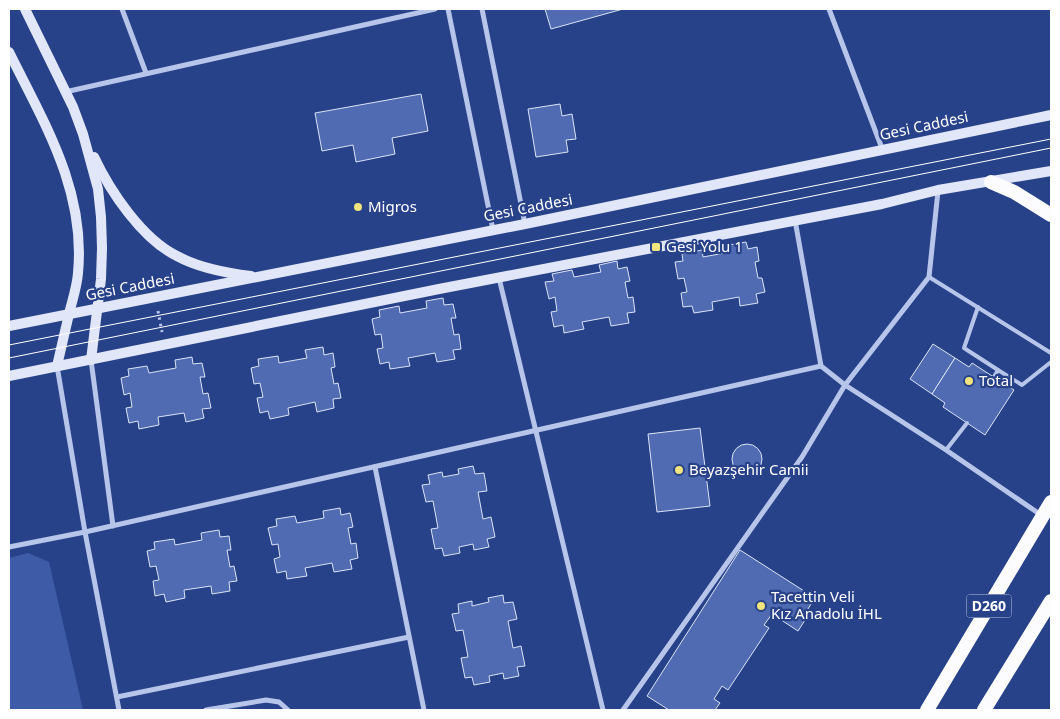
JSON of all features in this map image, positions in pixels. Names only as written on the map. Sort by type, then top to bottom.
[{"type":"highway","points":[[991,182],[1014,192],[1051,215]]},
{"type":"highway","name":"D260","points":[[927,710],[1051,502]]},
{"type":"highway","points":[[984,710],[1051,601]]},
{"type":"main road","points":[[25,9],[95,160],[126,209],[139,224],[164,248],[177,256],[205,267],[262,277]]},
{"type":"main road","points":[[9,52],[65,169],[72,195],[78,232],[77,282],[57,366]]},
{"type":"main road","name":"Gesi Caddesi","points":[[9,326],[525,224],[1051,115]]},
{"type":"main road","points":[[83,134],[96,179],[101,217],[101,279],[91,360]]},
{"type":"main road","points":[[9,376],[499,277],[882,204],[938,190],[1051,172]]},
{"type":"street","points":[[122,9],[146,73]]},
{"type":"street","points":[[65,92],[435,9]]},
{"type":"street","points":[[448,9],[493,230]]},
{"type":"street","points":[[482,9],[525,224]]},
{"type":"street","points":[[830,9],[882,151]]},
{"type":"street","points":[[623,710],[802,457],[845,385],[929,277],[938,190]]},
{"type":"street","points":[[795,220],[822,366],[845,385],[946,450],[1043,517]]},
{"type":"street","points":[[499,277],[603,710]]},
{"type":"street","points":[[91,360],[114,526]]},
{"type":"street","points":[[57,366],[85,532],[119,710]]},
{"type":"street","points":[[9,547],[114,526],[822,366]]},
{"type":"street","points":[[375,467],[424,710]]},
{"type":"street","points":[[117,697],[409,637]]},
{"type":"street","points":[[206,710],[266,700],[279,702],[288,710]]},
{"type":"lane","points":[[929,277],[1051,354]]},
{"type":"lane","points":[[978,307],[964,348],[1022,385],[1051,362]]},
{"type":"lane","points":[[994,377],[998,370]]},
{"type":"lane","points":[[946,450],[967,423]]},
{"type":"path","points":[[156,298],[164,345]]},
{"type":"shaded area","points":[[28,553],[49,562],[83,710],[9,710],[9,558]]},
{"type":"building","points":[[545,9],[623,9],[551,29]]},
{"type":"building","points":[[421,94],[428,131],[392,138],[395,154],[356,162],[353,145],[322,151],[315,113]]},
{"type":"building","points":[[560,104],[562,116],[572,114],[576,139],[566,140],[568,152],[536,157],[528,109]]},
{"type":"building","points":[[746,242],[748,249],[757,247],[759,261],[755,262],[758,278],[762,278],[765,292],[756,294],[758,303],[740,306],[739,297],[712,302],[713,310],[694,313],[692,306],[683,307],[681,293],[687,292],[684,278],[678,279],[675,262],[683,261],[682,254],[702,250],[703,257],[730,252],[729,245]]},
{"type":"building","points":[[617,261],[618,269],[627,267],[630,281],[625,282],[628,298],[633,297],[635,312],[627,313],[629,323],[611,326],[609,317],[582,322],[584,329],[564,333],[563,325],[554,327],[551,312],[557,311],[555,297],[549,299],[545,282],[554,281],[552,274],[572,270],[574,277],[601,272],[599,265]]},
{"type":"building","points":[[443,298],[444,305],[453,304],[456,318],[451,318],[454,335],[459,334],[461,349],[453,350],[455,359],[437,362],[435,353],[408,358],[410,366],[390,369],[389,362],[380,364],[377,349],[383,348],[381,334],[375,335],[372,319],[380,317],[379,310],[399,306],[400,313],[427,308],[426,301]]},
{"type":"building","points":[[933,344],[955,358],[932,394],[910,379]]},
{"type":"building","points":[[323,347],[324,355],[333,353],[335,367],[331,368],[334,384],[338,383],[341,398],[333,399],[334,408],[317,412],[315,402],[288,408],[289,415],[270,419],[268,411],[260,413],[257,398],[263,397],[260,383],[254,384],[251,368],[259,366],[258,359],[278,356],[279,363],[307,358],[305,350]]},
{"type":"building","points":[[192,357],[193,364],[202,363],[205,377],[200,377],[203,394],[208,393],[211,408],[202,409],[204,418],[186,422],[184,413],[158,417],[159,425],[139,429],[138,421],[129,423],[126,408],[132,407],[130,393],[124,395],[121,378],[129,376],[128,369],[147,366],[149,373],[176,368],[175,360]]},
{"type":"building","points":[[955,358],[969,367],[972,363],[1014,390],[985,435],[943,407],[945,403],[932,394]]},
{"type":"building","name":"Beyazşehir Camii","points":[[700,428],[710,506],[657,512],[648,434]]},
{"type":"building","points":[[747,444],[757,449],[762,459],[757,469],[747,474],[737,469],[732,459],[737,449]]},
{"type":"building","points":[[473,466],[475,474],[484,473],[487,491],[478,492],[483,519],[491,517],[495,537],[487,539],[489,547],[474,550],[473,544],[459,547],[460,553],[444,556],[442,548],[435,549],[431,529],[438,528],[433,501],[426,502],[422,485],[430,484],[428,475],[442,472],[443,477],[459,474],[458,469]]},
{"type":"building","points":[[340,508],[341,515],[350,513],[353,527],[348,528],[351,544],[356,543],[358,558],[350,560],[352,569],[334,572],[332,563],[305,568],[307,576],[287,579],[286,571],[277,573],[274,559],[280,557],[278,544],[272,545],[268,528],[277,526],[276,519],[295,516],[297,523],[324,518],[323,511]]},
{"type":"building","points":[[219,530],[220,537],[229,536],[231,550],[227,550],[230,567],[234,566],[237,581],[229,582],[230,591],[212,594],[211,586],[184,590],[185,598],[166,602],[164,594],[155,596],[153,581],[159,580],[156,566],[150,567],[147,551],[155,549],[154,542],[174,539],[175,545],[202,540],[201,533]]},
{"type":"building","points":[[740,550],[815,598],[804,615],[807,617],[798,631],[772,614],[764,625],[769,628],[728,690],[722,686],[714,699],[720,703],[715,710],[669,710],[647,696]]},
{"type":"building","points":[[503,595],[504,603],[513,602],[517,619],[508,621],[513,648],[521,646],[525,666],[517,667],[519,676],[504,679],[503,673],[489,676],[490,682],[474,685],[472,677],[465,678],[461,658],[468,657],[463,630],[456,631],[452,614],[459,613],[458,604],[472,601],[472,606],[489,602],[488,598]]},
{"type":"tram line","points":[[9,345],[1051,139]]},
{"type":"tram line","points":[[9,358],[1051,148]]},
{"type":"place","name":"Migros","points":[[358,207]]},
{"type":"place","name":"Gesi Yolu 1","points":[[656,247]]},
{"type":"place","name":"Total","points":[[969,381]]},
{"type":"place","name":"Beyazşehir Camii","points":[[679,470]]},
{"type":"place","name":"Tacettin Veli Kız Anadolu İHL","points":[[761,606]]}]
